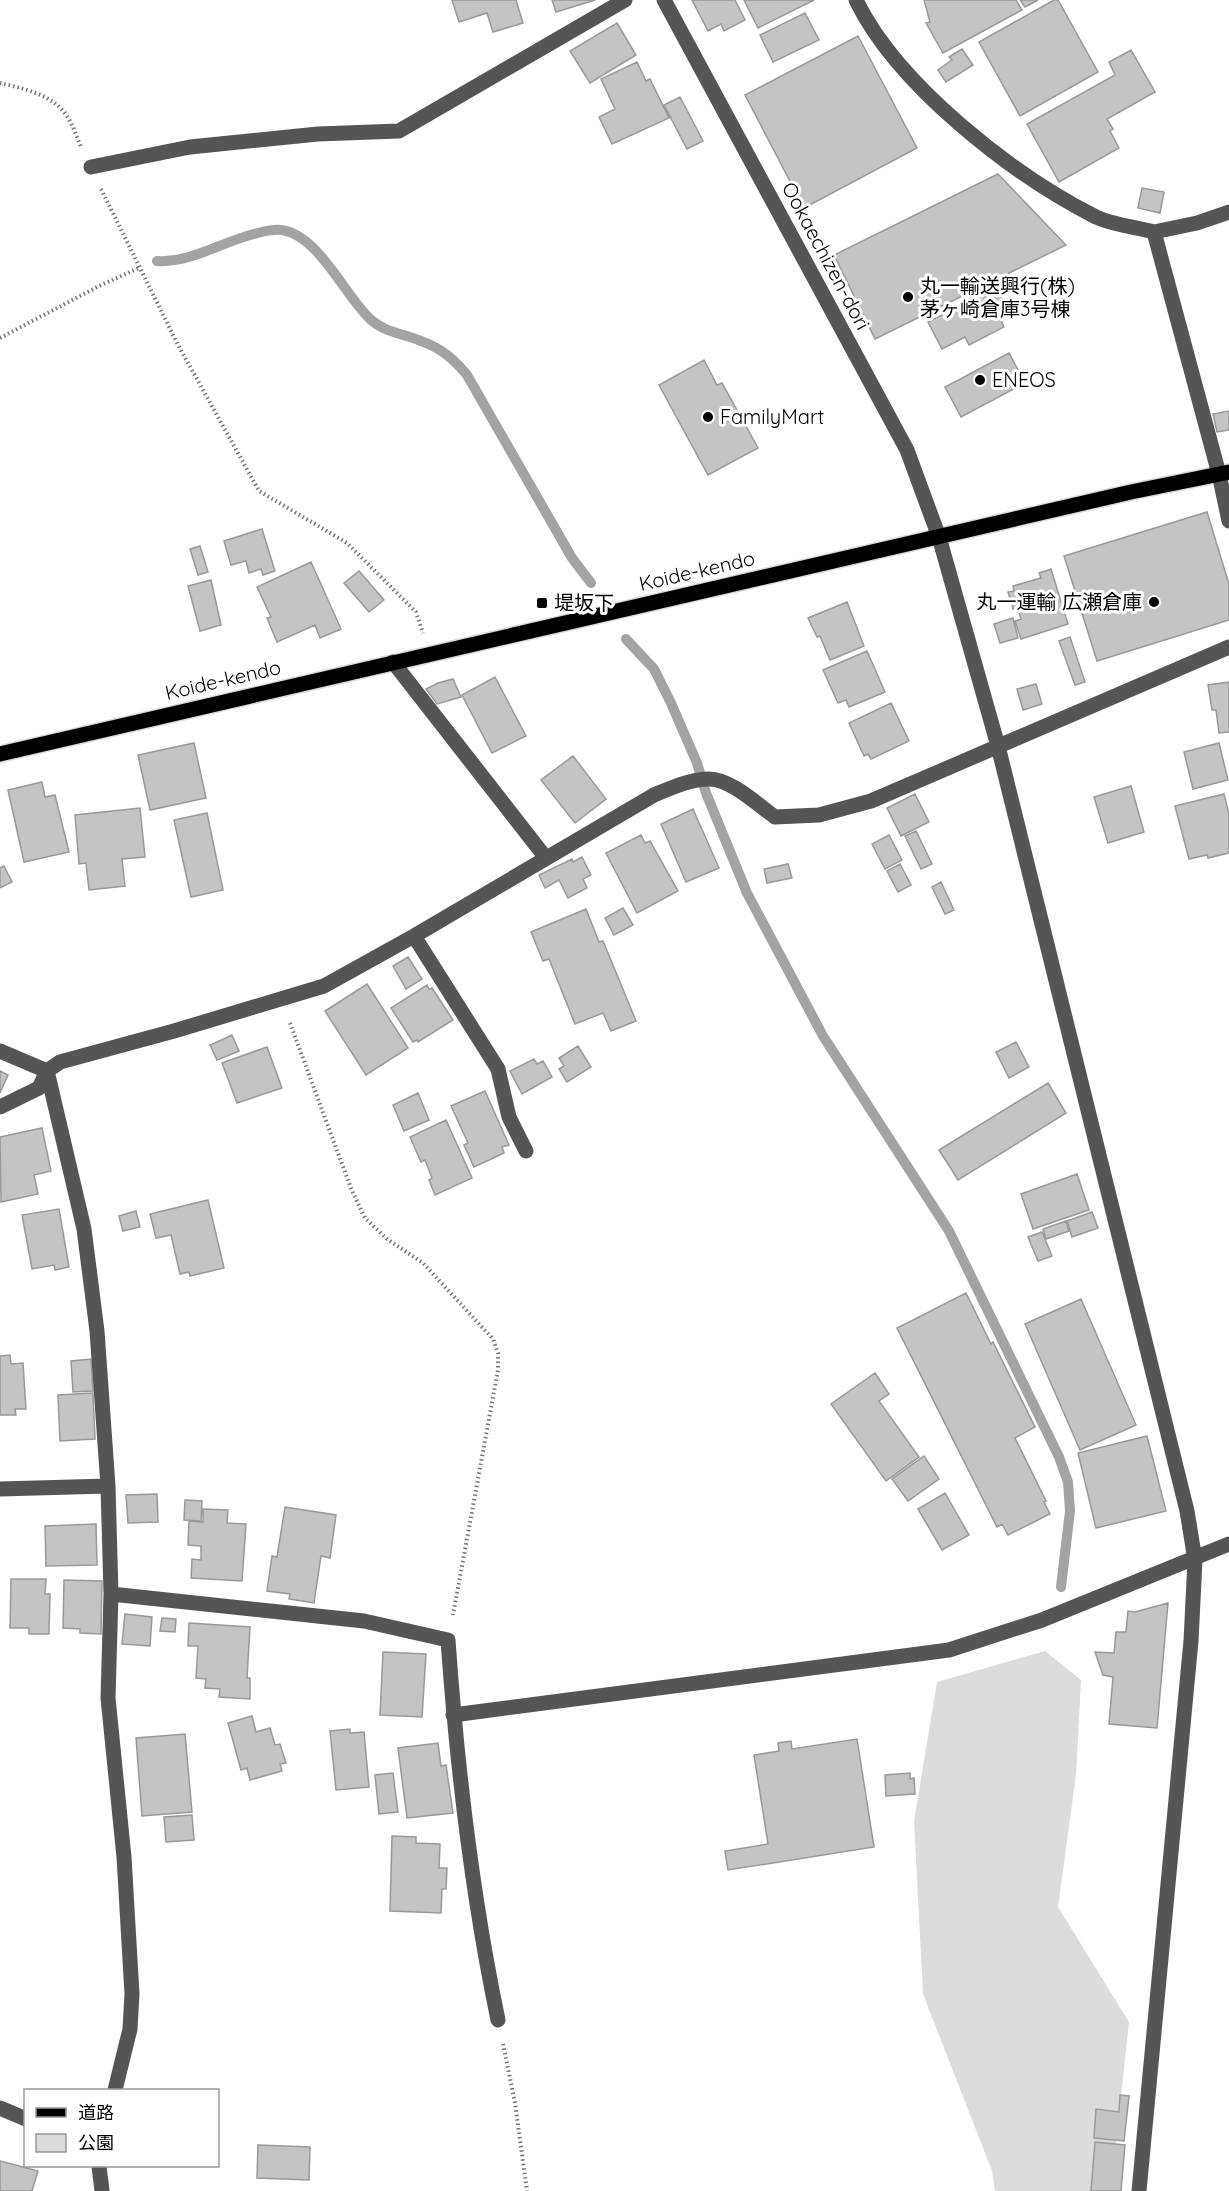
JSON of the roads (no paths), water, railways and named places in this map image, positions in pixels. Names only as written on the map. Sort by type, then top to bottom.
[{"type":"main road","name":"Koide-kendo","points":[[0,754],[1131,492],[1224,473]]},
{"type":"street","points":[[91,167],[190,147],[318,134],[399,131],[625,0]]},
{"type":"street","name":"Ookaechizen-dori","points":[[664,0],[907,450],[939,537],[998,746],[1187,1511],[1195,1560],[1191,1641],[1139,2191]]},
{"type":"street","points":[[856,0],[865,18],[895,57],[925,91],[969,132],[1028,177],[1099,218],[1154,232],[1197,223],[1229,212]]},
{"type":"street","points":[[1154,232],[1224,473],[1229,521]]},
{"type":"street","points":[[0,1107],[39,1088],[47,1071],[60,1062],[324,986],[414,936],[654,795],[686,783],[710,779],[721,781],[740,791],[774,817],[819,815],[871,801],[1229,647]]},
{"type":"street","points":[[393,662],[546,858]]},
{"type":"street","points":[[414,936],[498,1069],[509,1117],[526,1151]]},
{"type":"street","points":[[0,1051],[47,1071]]},
{"type":"street","points":[[47,1071],[84,1229],[97,1330],[108,1486],[111,1594],[108,1698],[124,1857],[132,1994],[130,2029],[115,2089]]},
{"type":"street","points":[[0,1489],[108,1486]]},
{"type":"street","points":[[453,1715],[949,1650],[1042,1620],[1195,1560],[1229,1544]]},
{"type":"street","points":[[111,1594],[364,1621],[448,1640],[453,1715],[481,1937],[498,2020]]},
{"type":"street","points":[[0,2108],[24,2118]]},
{"type":"street","points":[[99,2167],[102,2191]]},
{"type":"waterway","points":[[157,261],[182,259],[271,230],[294,234],[307,242],[330,267],[370,319],[387,330],[440,350],[454,360],[467,375],[572,558],[591,583]]},
{"type":"waterway","points":[[626,639],[654,669],[671,703],[697,763],[706,793],[747,893],[823,1036],[949,1231],[1059,1457],[1068,1482],[1070,1511],[1061,1587]]},
{"type":"place","name":"丸一輸送興行(株) 茅ヶ崎倉庫3号棟","points":[[908,297]]},
{"type":"place","name":"ENEOS","points":[[980,380]]},
{"type":"place","name":"FamilyMart","points":[[708,417]]},
{"type":"place","name":"丸一運輸 広瀬倉庫","points":[[1154,602]]},
{"type":"place","name":"堤坂下","points":[[542,603]]}]
